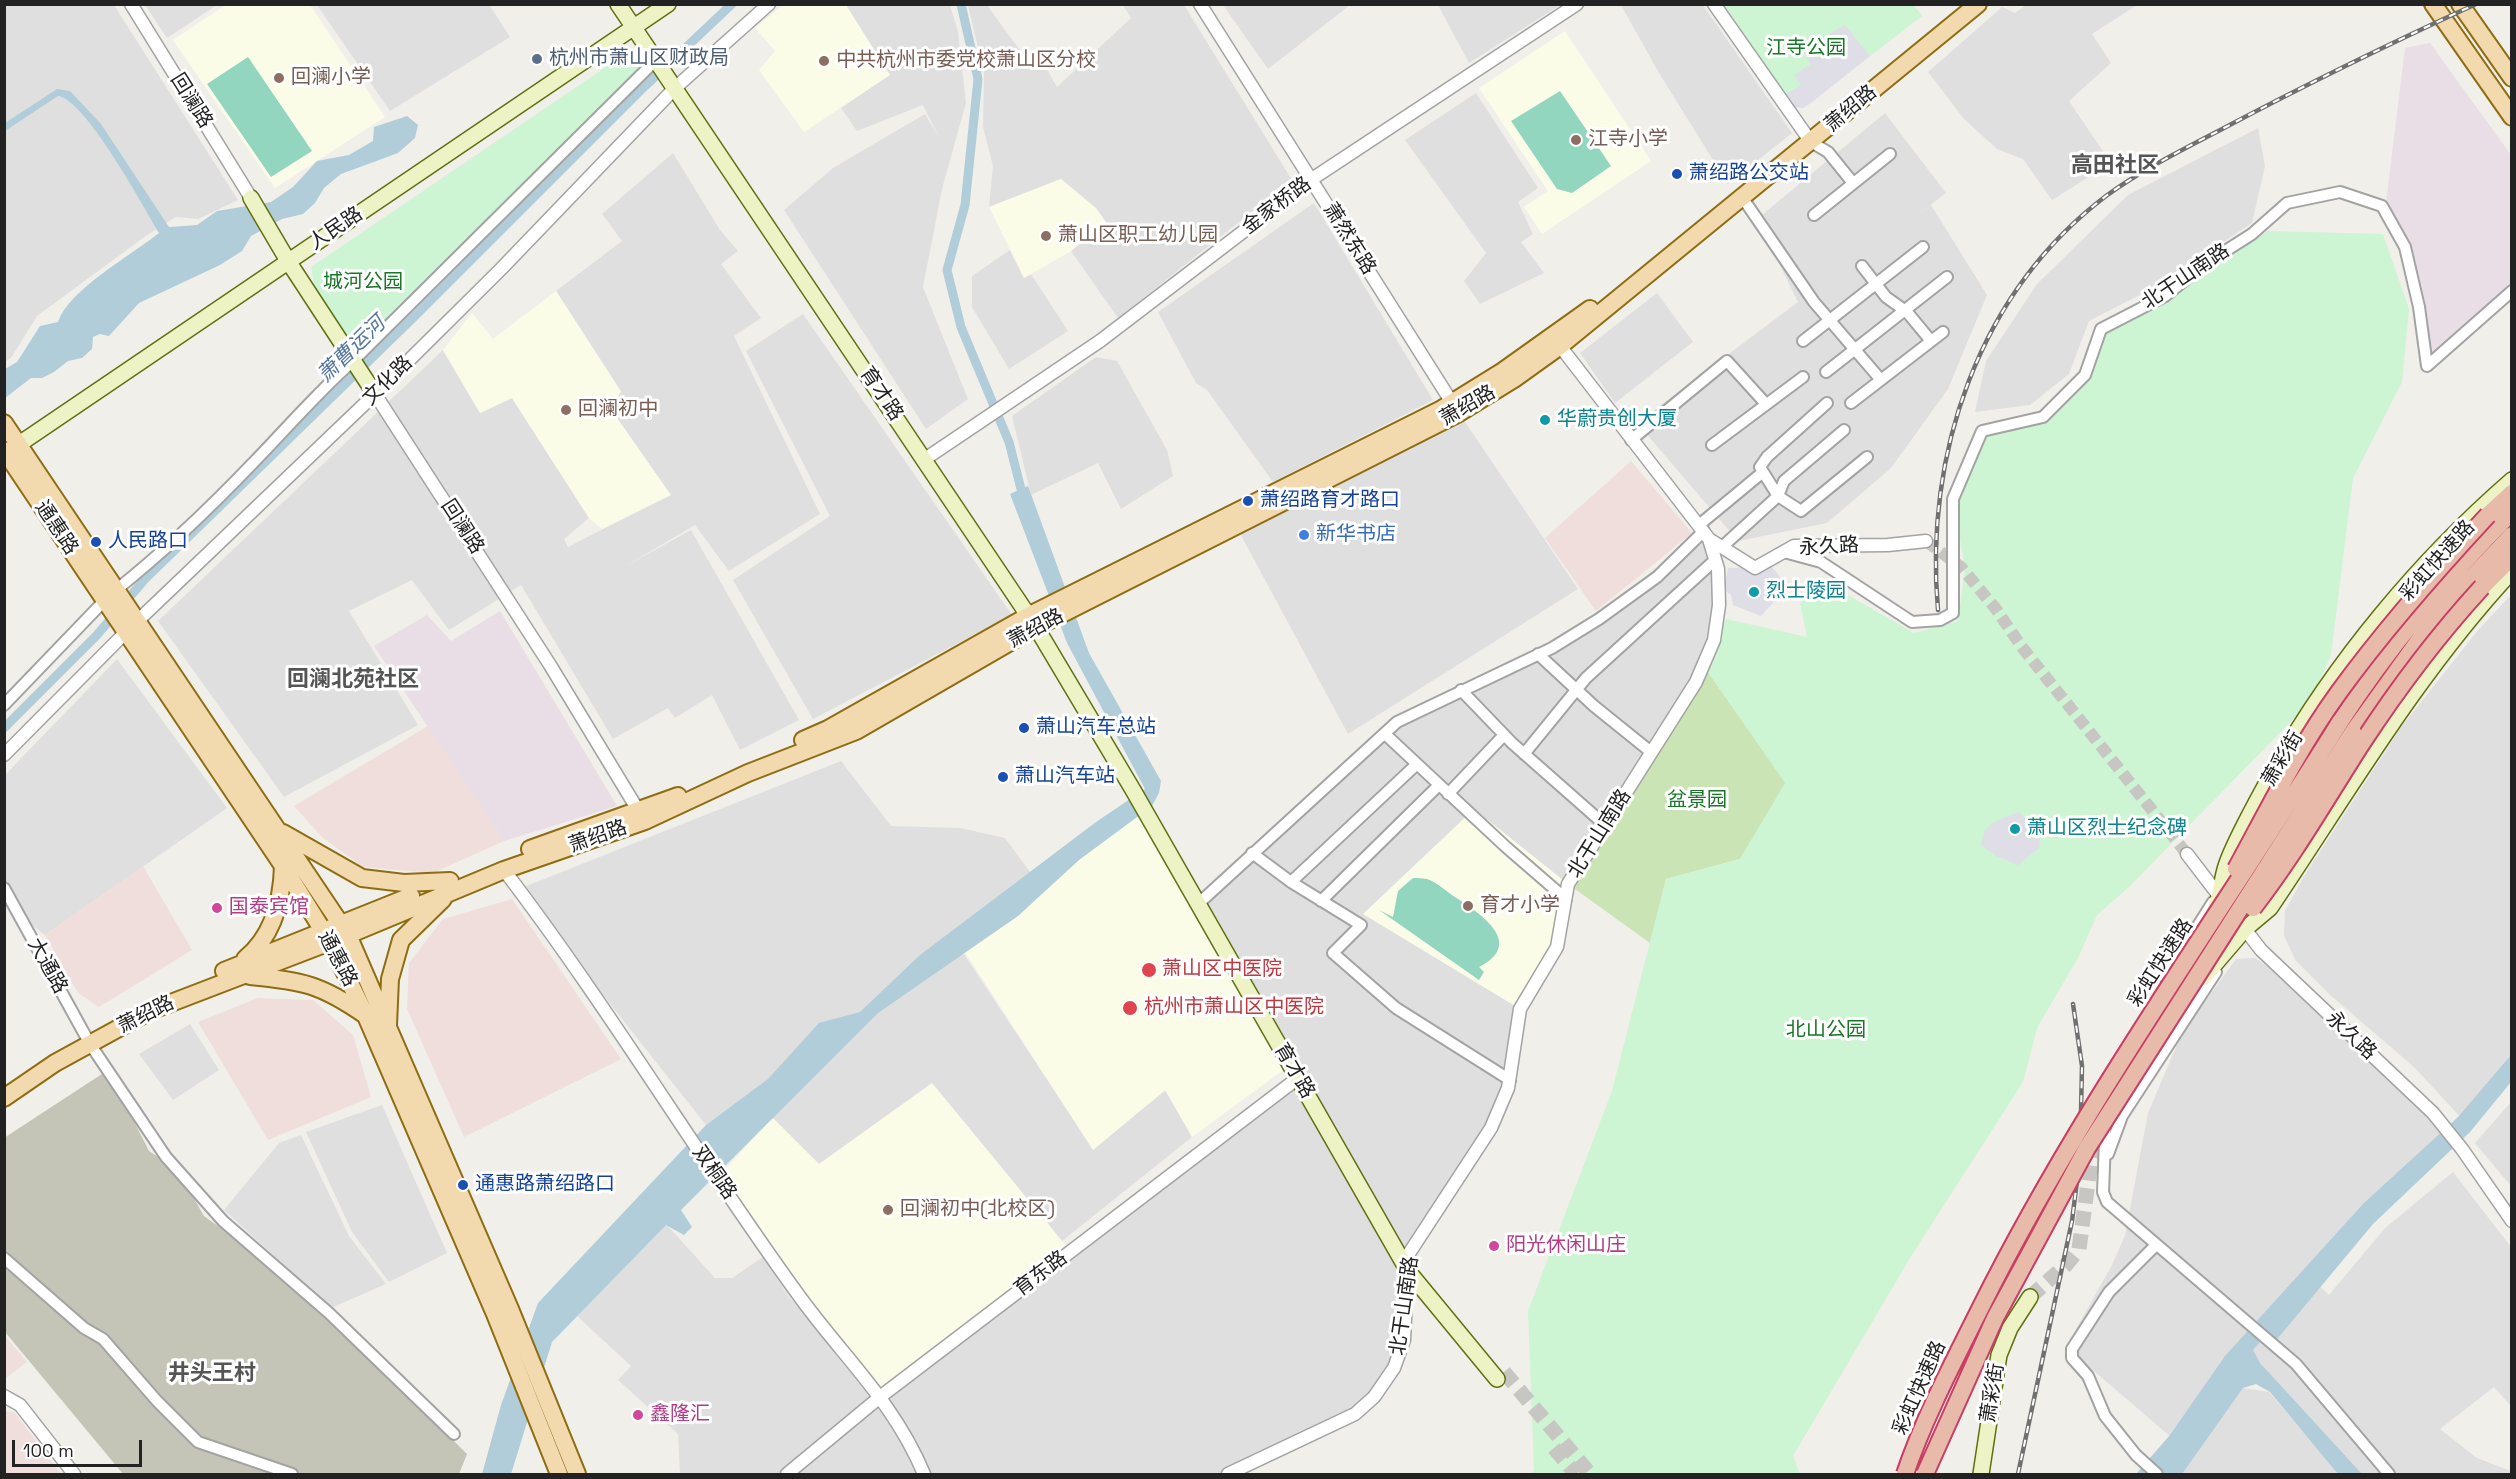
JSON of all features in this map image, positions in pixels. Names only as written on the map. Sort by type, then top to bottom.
[{"type":"highway","points":[[2175,980],[2300,754],[2338,693],[2434,574],[2511,493]]},
{"type":"highway","name":"彩虹快速路","points":[[1925,1474],[1995,1318],[2065,1187],[2087,1148],[2190,990],[2347,727],[2368,679],[2422,609],[2511,512]]},
{"type":"highway","name":"彩虹快速路","points":[[1905,1474],[1965,1338],[2028,1217],[2080,1128],[2175,980],[2347,727],[2383,687],[2440,611],[2511,535]]},
{"type":"highway","points":[[2190,990],[2290,860],[2362,742],[2406,680],[2455,616],[2511,556]]},
{"type":"main road","name":"育才路","points":[[618,4],[1032,621],[1133,790],[1408,1271],[1500,1375],[1408,1255],[1364,1193]]},
{"type":"main road","name":"人民路","points":[[8,451],[668,4]]},
{"type":"main road","points":[[1456,408],[1503,371],[1604,299],[1809,138],[1965,4]]},
{"type":"main road","name":"萧绍路","points":[[88,1039],[124,1013],[240,971],[453,884],[504,870],[856,730],[1032,621],[1514,379],[1560,346],[1742,197],[1809,138],[1978,4]]},
{"type":"main road","points":[[2433,4],[2511,117]]},
{"type":"main road","points":[[2460,4],[2511,78]]},
{"type":"main road","name":"回澜路","points":[[251,198],[288,261],[375,394]]},
{"type":"main road","name":"通惠路","points":[[4,423],[8,451],[132,627],[327,935],[502,1311]]},
{"type":"main road","name":"萧彩街","points":[[2117,1079],[2215,911],[2226,864],[2276,768],[2319,700],[2399,594],[2478,510],[2511,480]]},
{"type":"main road","points":[[2131,1089],[2205,975],[2245,929],[2270,908],[2424,676],[2475,610],[2511,572]]},
{"type":"main road","points":[[132,627],[277,830],[344,929],[551,1431],[577,1474]]},
{"type":"main road","points":[[277,830],[362,878],[404,883],[453,884],[641,815]]},
{"type":"main road","points":[[283,866],[282,895],[272,922],[257,950],[240,971],[300,981],[333,993],[366,1016]]},
{"type":"main road","points":[[387,1029],[390,979],[401,940],[453,884]]},
{"type":"main road","points":[[4,1090],[88,1039]]},
{"type":"main road","points":[[4,1098],[88,1039]]},
{"type":"main road","name":"萧彩街","points":[[1981,1474],[1999,1355],[2018,1316],[2032,1299]]},
{"type":"main road","points":[[551,1431],[559,1474]]},
{"type":"street","name":"回澜路","points":[[131,4],[251,198]]},
{"type":"street","name":"文化路","points":[[4,755],[132,627],[375,394],[501,269],[675,88],[770,4]]},
{"type":"street","name":"萧然东路","points":[[1200,4],[1456,408]]},
{"type":"street","name":"金家桥路","points":[[925,459],[1100,341],[1312,179],[1577,4]]},
{"type":"street","points":[[1714,4],[1809,138],[1828,152],[1852,183]]},
{"type":"street","points":[[4,705],[254,463],[313,397],[354,362],[656,60]]},
{"type":"street","points":[[1814,215],[1890,154]]},
{"type":"street","name":"北干山南路","points":[[1784,552],[1821,562],[1912,622],[1940,620],[1953,613],[1953,499],[1982,431],[2043,417],[2085,375],[2102,329],[2165,296],[2205,264],[2252,234],[2287,203],[2340,192],[2382,206],[2405,247],[2419,307],[2427,366],[2511,291]]},
{"type":"street","points":[[1742,197],[1814,302],[1881,380]]},
{"type":"street","points":[[1803,341],[1923,247]]},
{"type":"street","points":[[1862,266],[1886,297],[1904,310],[1931,341]]},
{"type":"street","points":[[1826,372],[1947,277]]},
{"type":"street","points":[[1851,403],[1943,332]]},
{"type":"street","name":"北干山南路","points":[[1228,1474],[1355,1413],[1385,1384],[1401,1356],[1408,1255],[1491,1128],[1510,1080],[1520,1010],[1557,947],[1568,884],[1696,682],[1714,640],[1719,605],[1715,560],[1704,532],[1560,346]]},
{"type":"street","points":[[1631,440],[1727,361],[1766,405]]},
{"type":"street","points":[[1712,445],[1803,377]]},
{"type":"street","name":"回澜路","points":[[375,394],[550,665],[641,815]]},
{"type":"street","points":[[1827,403],[1767,457],[1760,467],[1778,496],[1802,511],[1867,457]]},
{"type":"street","points":[[1722,547],[1778,496],[1784,481],[1844,430]]},
{"type":"street","points":[[1198,904],[1397,722],[1538,654],[1599,619],[1657,577],[1763,472]]},
{"type":"street","name":"永久路","points":[[1704,532],[1722,547],[1755,568],[1794,546],[1888,545],[1926,541]]},
{"type":"street","points":[[1524,754],[1577,692],[1586,678],[1715,560]]},
{"type":"street","points":[[1538,654],[1577,692],[1651,752]]},
{"type":"street","points":[[1461,690],[1524,754],[1605,825]]},
{"type":"street","points":[[1385,734],[1448,794],[1566,899]]},
{"type":"street","points":[[1448,794],[1504,735]]},
{"type":"street","points":[[1291,882],[1417,764]]},
{"type":"street","points":[[1321,901],[1439,785]]},
{"type":"street","points":[[1252,853],[1291,882],[1361,925],[1333,953],[1396,1008],[1510,1080]]},
{"type":"street","name":"永久路","points":[[2187,854],[2261,950],[2433,1113],[2462,1149],[2511,1221]]},
{"type":"street","name":"双桐路","points":[[504,870],[565,954],[798,1294],[859,1367],[910,1440],[924,1474]]},
{"type":"street","name":"大通路","points":[[4,888],[88,1039],[166,1157],[224,1221],[329,1312],[454,1434]]},
{"type":"street","points":[[2218,895],[2114,1065],[2105,1099],[2103,1192],[2107,1202],[2296,1364],[2389,1474]]},
{"type":"street","points":[[2104,1166],[2122,1116],[2245,929]]},
{"type":"street","name":"育东路","points":[[787,1474],[880,1397],[1298,1078]]},
{"type":"street","points":[[2156,1245],[2109,1292],[2072,1349],[2072,1358],[2088,1376],[2105,1416],[2136,1455],[2157,1474]]},
{"type":"street","points":[[4,1258],[84,1328],[103,1339],[157,1401],[198,1442],[292,1474]]},
{"type":"street","points":[[4,1396],[20,1405],[74,1474]]},
{"type":"shaded area","points":[[5,5],[114,5],[238,200],[198,219],[176,217],[147,235],[37,316],[11,358],[5,362]]},
{"type":"shaded area","points":[[145,5],[217,5],[167,38]]},
{"type":"shaded area","name":"回澜小学","points":[[226,5],[310,5],[385,117],[275,188],[173,40]]},
{"type":"shaded area","points":[[317,5],[492,5],[490,6],[510,37],[390,111]]},
{"type":"shaded area","name":"中共杭州市委党校萧山区分校","points":[[783,5],[846,5],[890,75],[804,132],[759,70],[775,51],[755,28]]},
{"type":"shaded area","points":[[846,5],[950,5],[958,32],[966,103],[942,189],[923,287],[968,399],[926,429],[784,210],[833,168],[925,114],[939,137],[923,105],[857,131],[841,108],[889,75]]},
{"type":"shaded area","points":[[968,5],[987,5],[1032,67],[1042,61],[1057,87],[1131,18],[1123,5],[1184,5],[1292,180],[1118,318],[1071,251],[1106,222],[1061,179],[989,207],[993,166],[983,127],[984,73]]},
{"type":"shaded area","points":[[1223,5],[1350,5],[1268,69]]},
{"type":"shaded area","points":[[1438,5],[1560,5],[1469,63]]},
{"type":"shaded area","points":[[1621,5],[1703,5],[1792,133],[1728,184],[1659,73]]},
{"type":"shaded area","points":[[2026,5],[2137,5],[2092,34],[2111,63],[2069,101],[2111,163],[2052,200],[2023,159],[1997,149],[1964,119],[1928,72],[2002,7],[2015,13]]},
{"type":"shaded area","points":[[1845,25],[1870,56],[1811,103],[1803,108],[1795,107],[1784,95],[1801,85],[1794,75],[1811,64],[1802,49]]},
{"type":"shaded area","name":"江寺小学","points":[[1565,31],[1651,161],[1542,234],[1524,207],[1548,191],[1479,88]]},
{"type":"shaded area","points":[[2430,43],[2511,155],[2512,290],[2427,366],[2405,247],[2385,211],[2405,48]]},
{"type":"shaded area","points":[[1476,93],[1538,188],[1518,202],[1533,234],[1521,242],[1544,273],[1480,304],[1464,281],[1486,253],[1405,140]]},
{"type":"shaded area","points":[[1885,113],[1946,193],[1916,216],[1931,205],[1987,295],[1948,389],[1891,468],[1827,523],[1738,541],[1644,431],[1649,414],[1798,302],[1757,219]]},
{"type":"shaded area","name":"高田社区","points":[[2258,128],[2265,166],[2252,223],[2155,287],[2089,321],[2069,374],[2030,405],[1975,412],[1986,361],[2037,284],[2128,195]]},
{"type":"shaded area","points":[[673,153],[720,230],[738,251],[721,264],[761,318],[734,336],[820,514],[729,571],[695,525],[624,567],[691,530],[799,720],[740,750],[712,695],[675,718],[668,708],[613,739],[521,585],[449,630],[412,580],[349,611],[418,725],[284,797],[158,621],[443,350],[480,413],[512,398],[589,518],[564,539],[568,547],[670,495],[610,408],[621,391],[556,291],[622,241],[602,214]]},
{"type":"shaded area","name":"萧山区职工幼儿园","points":[[1061,179],[1096,208],[1106,222],[1071,251],[1024,278],[989,207]]},
{"type":"shaded area","points":[[1314,203],[1433,400],[1273,482],[1207,390],[1196,383],[1158,312]]},
{"type":"shaded area","points":[[1010,250],[1024,278],[1031,274],[1068,331],[1009,369],[972,307],[972,276]]},
{"type":"shaded area","name":"回澜初中","points":[[556,291],[621,392],[610,408],[671,495],[602,529],[589,518],[512,398],[480,413],[443,350],[472,313],[493,339]]},
{"type":"shaded area","points":[[1657,293],[1693,342],[1615,403],[1580,353]]},
{"type":"shaded area","points":[[803,314],[1012,615],[813,719],[733,580],[830,516],[746,351]]},
{"type":"shaded area","points":[[1096,357],[1117,361],[1167,450],[1173,476],[1121,509],[1098,463],[1031,495],[1012,416]]},
{"type":"shaded area","points":[[1459,413],[1578,589],[1348,734],[1236,526]]},
{"type":"shaded area","points":[[1631,461],[1692,533],[1596,611],[1545,538]]},
{"type":"shaded area","points":[[1709,539],[1719,605],[1696,682],[1568,884],[1520,1009],[1508,1088],[1408,1255],[1401,1356],[1355,1414],[1228,1474],[680,1474],[678,1434],[618,1380],[650,1346],[631,1366],[577,1316],[666,1224],[715,1278],[732,1278],[763,1257],[789,1297],[880,1397],[1298,1078],[1199,905],[1285,826],[1406,724],[1564,638]]},
{"type":"shaded area","name":"烈士陵园","points":[[1772,567],[1781,578],[1778,588],[1780,595],[1761,616],[1733,605],[1731,595],[1724,590],[1728,568]]},
{"type":"shaded area","points":[[2511,595],[2511,1066],[2465,1122],[2414,1067],[2329,994],[2296,961],[2284,936],[2285,911],[2304,876],[2402,726],[2479,629]]},
{"type":"shaded area","points":[[500,611],[617,806],[504,841],[374,646],[427,615],[451,641]]},
{"type":"shaded area","points":[[117,659],[227,808],[45,935],[5,905],[5,775]]},
{"type":"shaded area","points":[[428,726],[504,841],[433,873],[363,867],[322,837],[294,806]]},
{"type":"shaded area","points":[[841,761],[891,826],[960,828],[1005,838],[1030,872],[950,933],[1093,1149],[1166,1090],[1192,1137],[1062,1241],[937,1089],[819,1164],[747,1095],[706,1125],[519,889]]},
{"type":"shaded area","name":"育才小学","points":[[1474,809],[1568,884],[1562,923],[1520,1009],[1363,914]]},
{"type":"shaded area","name":"杭州市萧山区中医院","points":[[1145,811],[1290,1065],[1192,1137],[1165,1090],[1093,1150],[965,952],[1018,916],[1079,860]]},
{"type":"shaded area","points":[[2018,812],[2038,829],[2040,847],[2018,865],[1996,856],[1981,845],[1985,830],[1994,822]]},
{"type":"shaded area","points":[[143,866],[192,950],[99,1007],[78,993],[45,935]]},
{"type":"shaded area","points":[[512,899],[621,1059],[464,1137],[407,1009],[409,963],[443,919]]},
{"type":"shaded area","points":[[2255,958],[2281,976],[2425,1112],[2443,1136],[2310,1277],[2329,1295],[2385,1228],[2453,1172],[2511,1247],[2511,1406],[2494,1387],[2440,1429],[2477,1458],[2511,1471],[2511,1474],[2352,1474],[2252,1369],[2179,1444],[2066,1347],[2112,1265],[2125,1235],[2148,1113],[2182,1033],[2236,959]]},
{"type":"shaded area","points":[[258,998],[313,1000],[353,1035],[371,1097],[268,1140],[198,1022]]},
{"type":"shaded area","points":[[190,1024],[219,1070],[173,1100],[139,1054]]},
{"type":"shaded area","points":[[108,1070],[149,1151],[177,1169],[204,1216],[288,1276],[467,1454],[459,1474],[123,1474],[5,1332],[4,1138]]},
{"type":"shaded area","name":"回澜初中(北校区)","points":[[932,1083],[1071,1252],[880,1397],[718,1178],[772,1117],[819,1164]]},
{"type":"shaded area","points":[[2511,1102],[2511,1186],[2475,1143]]},
{"type":"shaded area","points":[[382,1105],[447,1253],[389,1282],[352,1232],[306,1132]]},
{"type":"shaded area","points":[[301,1135],[349,1236],[386,1284],[331,1308],[224,1210],[279,1143]]},
{"type":"shaded area","points":[[5,1336],[27,1362],[4,1379]]},
{"type":"shaded area","points":[[2243,1388],[2269,1392],[2340,1474],[2179,1474]]},
{"type":"shaded area","points":[[5,1411],[14,1412],[61,1474],[5,1474]]},
{"type":"green space","name":"江寺公园","points":[[1723,5],[1914,5],[1922,16],[1803,108],[1794,104],[1771,80]]},
{"type":"green space","name":"城河公园","points":[[631,50],[645,63],[355,354],[315,289],[311,267]]},
{"type":"green space","points":[[248,57],[312,151],[271,177],[207,84]]},
{"type":"green space","points":[[1560,91],[1611,166],[1572,193],[1557,189],[1511,121]]},
{"type":"green space","name":"北山公园","points":[[2268,231],[2383,234],[2409,309],[2402,382],[2353,478],[2331,655],[2310,702],[2130,886],[2097,915],[2079,956],[2037,1028],[2023,1082],[1910,1258],[1793,1456],[1800,1474],[1531,1474],[1534,1470],[1528,1311],[1612,1091],[1666,879],[1740,859],[1785,783],[1703,665],[1726,619],[1807,637],[1800,603],[1825,582],[1914,633],[1958,621],[1965,568],[1953,499],[1982,431],[2043,417],[2085,375],[2101,329],[2193,281]]},
{"type":"green space","name":"盆景园","points":[[1703,665],[1786,783],[1740,859],[1666,879],[1650,943],[1568,884]]},
{"type":"green space","points":[[1413,878],[1434,882],[1475,911],[1494,929],[1499,938],[1499,948],[1493,958],[1479,967],[1484,972],[1479,980],[1379,910],[1393,917],[1398,891]]},
{"type":"water","points":[[57,89],[70,91],[101,124],[169,227],[197,225],[217,211],[271,202],[293,187],[317,161],[349,155],[373,141],[374,127],[407,116],[418,125],[415,138],[398,153],[341,174],[324,188],[315,203],[303,214],[282,219],[251,236],[242,251],[220,265],[139,303],[109,336],[100,334],[93,337],[92,349],[82,358],[68,361],[42,378],[31,378],[5,398],[5,369],[17,362],[40,326],[58,322],[64,310],[88,285],[159,233],[98,134],[69,102],[58,96],[5,131],[5,123]]},
{"type":"water","points":[[1028,486],[1089,653],[1161,781],[1159,793],[1152,806],[1079,860],[1018,916],[878,1013],[681,1210],[692,1227],[684,1235],[666,1225],[552,1342],[511,1474],[482,1474],[501,1405],[538,1303],[706,1125],[768,1079],[819,1023],[860,1012],[920,955],[1096,822],[1145,789],[1067,643],[1010,494]]},
{"type":"water","points":[[2511,1055],[2511,1082],[2470,1132],[2373,1224],[2273,1344],[2261,1341],[2253,1350],[2260,1363],[2362,1474],[2338,1474],[2270,1392],[2256,1384],[2243,1388],[2182,1474],[2136,1474],[2170,1435],[2225,1356],[2364,1203],[2458,1117]]},
{"type":"waterway","name":"萧曹运河","points":[[4,728],[96,636],[145,579],[419,312],[643,88],[732,4]]},
{"type":"waterway","points":[[961,4],[978,79],[965,205],[947,270],[961,327],[1009,442],[1021,489]]},
{"type":"tunnel","points":[[1926,541],[1961,567],[2187,854]]},
{"type":"tunnel","points":[[2030,1297],[2066,1265],[2079,1249],[2094,1138]]},
{"type":"tunnel","points":[[1504,1372],[1590,1474]]},
{"type":"tunnel","points":[[1554,1448],[1576,1474]]},
{"type":"railway","points":[[1938,610],[1936,552],[1940,494],[1951,436],[1969,381],[1993,329],[2024,280],[2061,235],[2106,196],[2164,160],[2318,80],[2476,4]]},
{"type":"railway","points":[[2018,1474],[2072,1221],[2080,1157],[2082,1066],[2073,1004]]},
{"type":"place","name":"杭州市萧山区财政局","points":[[537,59]]},
{"type":"place","name":"中共杭州市委党校萧山区分校","points":[[824,61]]},
{"type":"place","name":"回澜小学","points":[[279,78]]},
{"type":"place","name":"江寺小学","points":[[1576,140]]},
{"type":"place","name":"萧绍路公交站","points":[[1677,174]]},
{"type":"place","name":"萧山区职工幼儿园","points":[[1046,236]]},
{"type":"place","name":"回澜初中","points":[[566,410]]},
{"type":"place","name":"华蔚贵创大厦","points":[[1545,420]]},
{"type":"place","name":"萧绍路育才路口","points":[[1248,501]]},
{"type":"place","name":"新华书店","points":[[1304,535]]},
{"type":"place","name":"人民路口","points":[[96,542]]},
{"type":"place","name":"烈士陵园","points":[[1754,592]]},
{"type":"place","name":"萧山汽车总站","points":[[1024,728]]},
{"type":"place","name":"萧山汽车站","points":[[1003,777]]},
{"type":"place","name":"萧山区烈士纪念碑","points":[[2015,829]]},
{"type":"place","name":"育才小学","points":[[1468,906]]},
{"type":"place","name":"国泰宾馆","points":[[217,908]]},
{"type":"place","name":"萧山区中医院","points":[[1149,970]]},
{"type":"place","name":"杭州市萧山区中医院","points":[[1130,1008]]},
{"type":"place","name":"通惠路萧绍路口","points":[[463,1185]]},
{"type":"place","name":"回澜初中(北校区)","points":[[888,1210]]},
{"type":"place","name":"阳光休闲山庄","points":[[1494,1246]]},
{"type":"place","name":"鑫隆汇","points":[[638,1415]]},
{"type":"district","name":"高田社区","points":[[2115,166]]},
{"type":"district","name":"回澜北苑社区","points":[[353,680]]},
{"type":"district","name":"井头王村","points":[[212,1374]]}]
